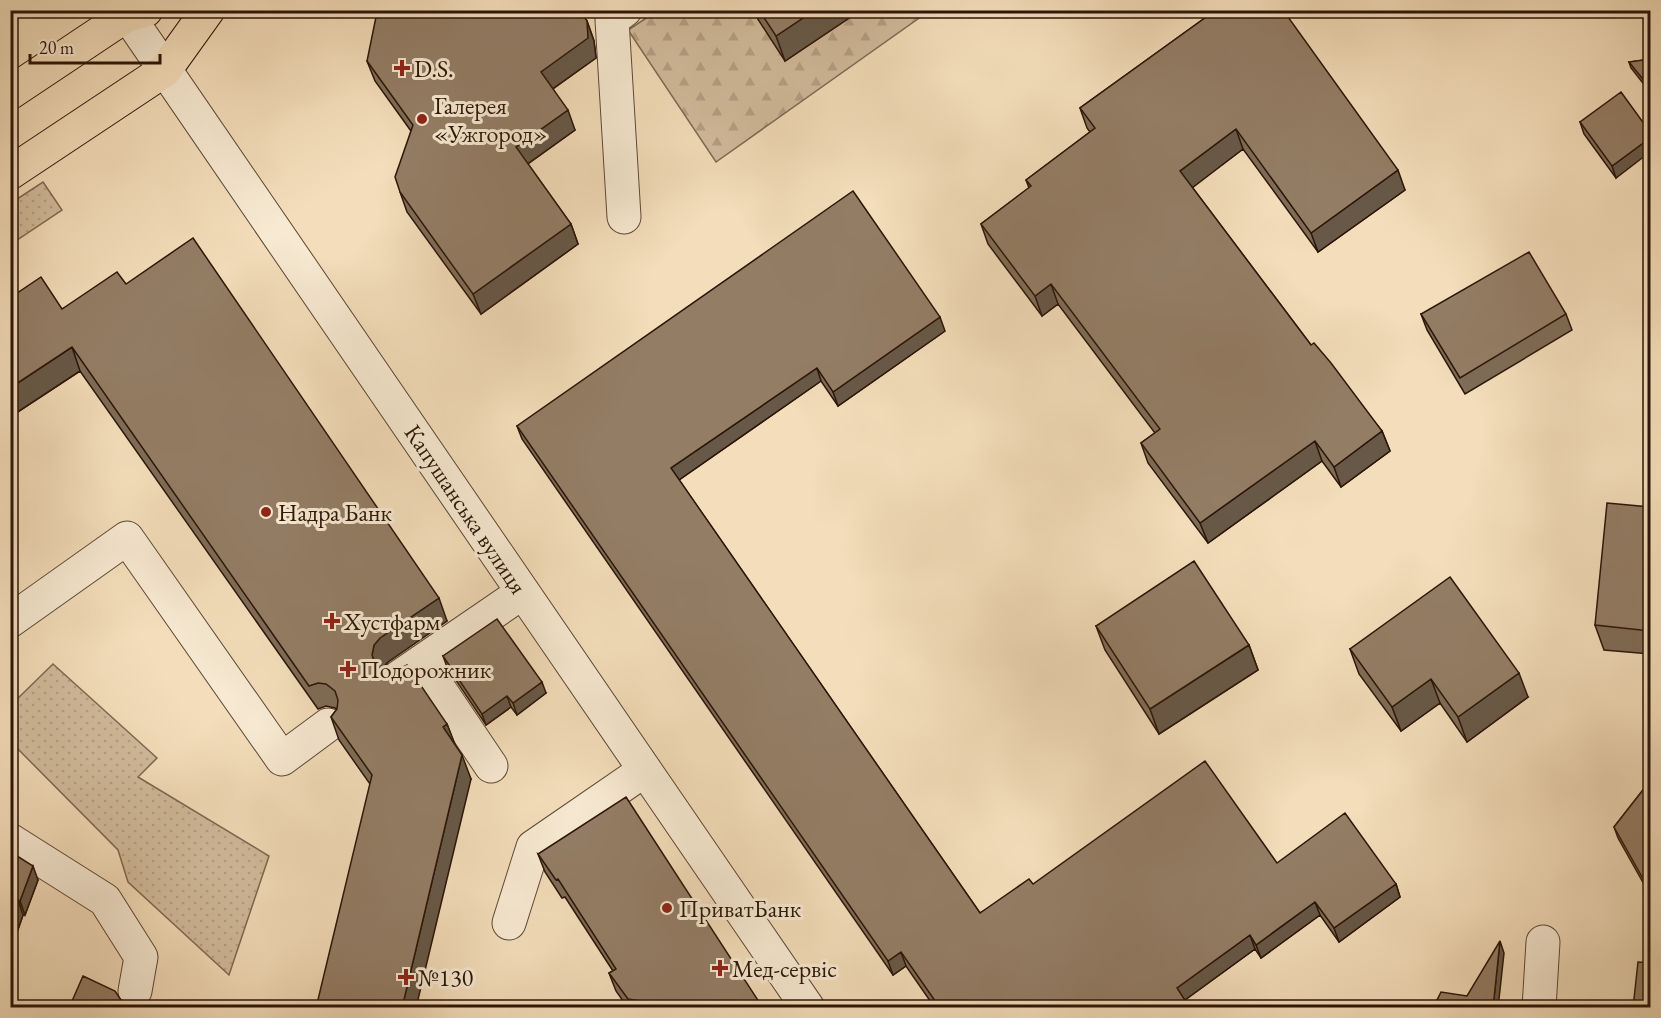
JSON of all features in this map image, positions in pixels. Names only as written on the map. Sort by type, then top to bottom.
[{"type":"main road","points":[[10,173],[165,70],[208,10]]},
{"type":"main road","points":[[10,93],[132,12]]},
{"type":"street","points":[[624,217],[612,20],[625,10]]},
{"type":"street","name":"Капушанська вулиця","points":[[132,12],[165,70],[807,1008]]},
{"type":"street","points":[[10,621],[127,538],[282,759],[328,725]]},
{"type":"street","points":[[491,765],[410,669],[524,592]]},
{"type":"street","points":[[509,923],[533,847],[645,770]]},
{"type":"street","points":[[10,840],[105,900],[141,957],[135,991]]},
{"type":"street","points":[[1543,942],[1545,1007]]},
{"type":"green space","points":[[657,11],[929,11],[716,162],[628,30]]},
{"type":"green space","points":[[43,182],[62,210],[11,244],[11,203]]},
{"type":"green space","points":[[53,664],[157,758],[138,777],[269,856],[229,975],[128,882],[118,850],[11,742],[11,705]]},
{"type":"building","points":[[380,10],[580,10],[587,21],[588,38],[541,72],[568,110],[516,147],[571,224],[473,294],[400,192],[395,177],[413,125],[367,61],[377,12]]},
{"type":"building","points":[[759,10],[815,10],[776,36]]},
{"type":"building","points":[[1216,10],[1283,10],[1398,170],[1311,233],[1236,129],[1180,171],[1311,345],[1314,343],[1331,363],[1382,431],[1334,467],[1315,441],[1200,523],[1141,443],[1160,429],[1051,284],[1035,296],[981,224],[1031,186],[1026,180],[1095,128],[1080,108]]},
{"type":"building","points":[[1650,59],[1650,88],[1629,62]]},
{"type":"building","points":[[1621,92],[1650,132],[1650,138],[1612,166],[1580,122]]},
{"type":"building","points":[[853,191],[940,317],[833,392],[817,368],[671,468],[980,913],[1029,879],[1033,884],[1205,761],[1277,863],[1345,813],[1396,884],[1334,928],[1315,902],[1256,945],[1250,935],[1177,988],[1190,1008],[940,1008],[901,952],[888,961],[517,426]]},
{"type":"building","points":[[193,238],[439,598],[380,638],[374,645],[372,655],[375,664],[383,671],[393,672],[407,665],[447,724],[443,727],[462,755],[402,1008],[316,1008],[372,775],[331,717],[337,709],[338,700],[335,691],[326,684],[318,683],[309,686],[72,347],[10,388],[10,298],[41,277],[62,309],[117,272],[126,284]]},
{"type":"building","points":[[1529,252],[1566,314],[1460,378],[1421,314]]},
{"type":"building","points":[[1607,503],[1650,507],[1650,631],[1595,625]]},
{"type":"building","points":[[1194,561],[1249,645],[1150,709],[1096,626]]},
{"type":"building","points":[[1450,577],[1519,673],[1458,717],[1431,679],[1392,707],[1350,649]]},
{"type":"building","points":[[497,619],[542,682],[513,703],[507,696],[482,714],[443,656]]},
{"type":"building","points":[[1650,781],[1650,891],[1614,827]]},
{"type":"building","points":[[626,797],[763,1008],[669,1008],[669,1006],[628,999],[609,973],[616,969],[558,879],[556,880],[538,854]]},
{"type":"building","points":[[10,853],[33,866],[10,924]]},
{"type":"building","points":[[1500,941],[1493,1008],[1433,1008],[1441,992],[1467,996]]},
{"type":"building","points":[[1638,962],[1650,963],[1650,1008],[1633,1008]]},
{"type":"building","points":[[83,976],[115,991],[121,1000],[134,1003],[132,1008],[69,1008]]},
{"type":"place","name":"D.S.","points":[[402,68]]},
{"type":"place","name":"Галерея «Ужгород»","points":[[422,119]]},
{"type":"place","name":"Надра Банк","points":[[266,512]]},
{"type":"place","name":"Хустфарм","points":[[332,621]]},
{"type":"place","name":"Подорожник","points":[[348,669]]},
{"type":"place","name":"ПриватБанк","points":[[667,908]]},
{"type":"place","name":"Мед-сервіс","points":[[720,968]]},
{"type":"place","name":"№130","points":[[406,977]]}]
